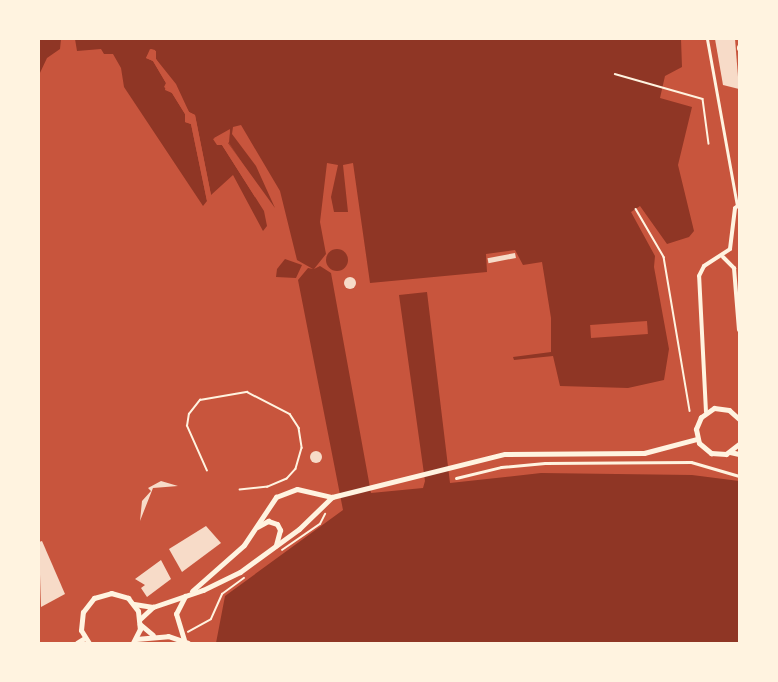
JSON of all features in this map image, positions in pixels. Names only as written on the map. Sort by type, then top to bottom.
[{"type":"main road","points":[[739,419],[723,408],[706,412],[697,424],[697,439],[711,453],[739,454]]},
{"type":"main road","points":[[134,641],[140,622],[153,607],[225,580],[275,546],[332,497],[450,466],[521,452],[644,453],[697,439]]},
{"type":"main road","points":[[730,452],[739,444]]},
{"type":"main road","points":[[189,592],[234,557],[276,497],[297,489],[332,497]]},
{"type":"main road","points":[[255,529],[266,522],[277,524],[280,530],[275,546]]},
{"type":"main road","points":[[87,640],[81,621],[94,598],[120,594],[134,604],[153,607]]},
{"type":"main road","points":[[134,604],[140,622]]},
{"type":"street","points":[[706,412],[698,282],[704,266],[722,257],[730,249],[738,205],[707,39]]},
{"type":"street","points":[[722,257],[734,268],[739,330]]},
{"type":"street","points":[[456,478],[501,466],[545,463],[691,462],[722,474],[739,476]]},
{"type":"street","points":[[186,641],[176,614],[189,592]]},
{"type":"street","points":[[140,622],[153,634],[186,641]]},
{"type":"street","points":[[134,641],[153,634]]},
{"type":"street","points":[[77,643],[87,640]]},
{"type":"lane","points":[[615,74],[703,99],[709,144]]},
{"type":"lane","points":[[636,209],[664,257],[690,411]]},
{"type":"lane","points":[[207,471],[187,426],[192,409],[200,400],[247,392],[290,414],[299,428],[302,448],[296,469],[287,479],[268,487],[240,490]]},
{"type":"path","points":[[279,553],[320,524]]},
{"type":"path","points":[[183,633],[206,624],[222,594],[251,573]]},
{"type":"shaded area","points":[[39,39],[61,39],[60,49],[47,58],[39,75]]},
{"type":"shaded area","points":[[75,39],[681,39],[682,67],[665,76],[660,98],[692,107],[678,165],[694,231],[689,237],[667,244],[640,206],[631,212],[655,256],[654,267],[669,349],[664,380],[628,388],[560,386],[553,356],[514,360],[513,357],[551,352],[551,318],[542,262],[523,265],[515,250],[486,254],[487,272],[370,283],[353,163],[343,165],[348,212],[334,212],[331,197],[338,165],[327,163],[320,222],[326,254],[314,269],[320,266],[331,273],[371,493],[423,488],[425,481],[399,295],[427,292],[450,483],[541,473],[692,475],[739,481],[739,643],[216,643],[225,596],[343,510],[298,280],[308,268],[313,269],[297,260],[280,191],[241,125],[233,127],[232,134],[256,166],[275,208],[228,143],[230,129],[214,138],[222,145],[264,211],[267,226],[263,231],[233,175],[211,195],[195,115],[189,112],[156,59],[155,50],[151,49],[146,58],[153,61],[166,83],[164,87],[172,93],[185,114],[185,122],[191,124],[207,201],[203,206],[124,87],[121,68],[113,54],[104,54],[101,49],[77,51]]},
{"type":"shaded area","points":[[337,249],[345,252],[348,260],[345,268],[337,271],[329,268],[326,260],[329,252]]},
{"type":"shaded area","points":[[285,259],[302,265],[296,278],[276,277],[277,269]]},
{"type":"pier","points":[[150,49],[156,51],[156,59],[176,84],[189,112],[195,115],[211,195],[207,201],[191,124],[185,122],[185,114],[172,93],[165,90],[166,83],[153,61],[146,58]]},
{"type":"pier","points":[[230,130],[229,143],[262,193],[224,136],[218,140],[224,143],[258,195],[255,197],[222,145],[217,145],[213,139]]},
{"type":"pier","points":[[647,321],[648,334],[591,338],[590,325]]},
{"type":"building","points":[[715,39],[735,39],[739,89],[723,85]]},
{"type":"building","points":[[515,253],[516,258],[488,263],[488,258]]},
{"type":"building","points":[[352,277],[356,283],[352,289],[348,289],[344,281]]},
{"type":"building","points":[[316,451],[322,457],[316,463],[310,457]]},
{"type":"building","points":[[161,481],[178,486],[153,488],[140,521],[142,501],[151,491],[148,488]]},
{"type":"building","points":[[206,526],[221,543],[182,572],[169,549]]},
{"type":"building","points":[[42,541],[65,594],[41,607],[39,542]]},
{"type":"building","points":[[161,560],[171,579],[147,597],[141,588],[145,585],[135,579]]}]
